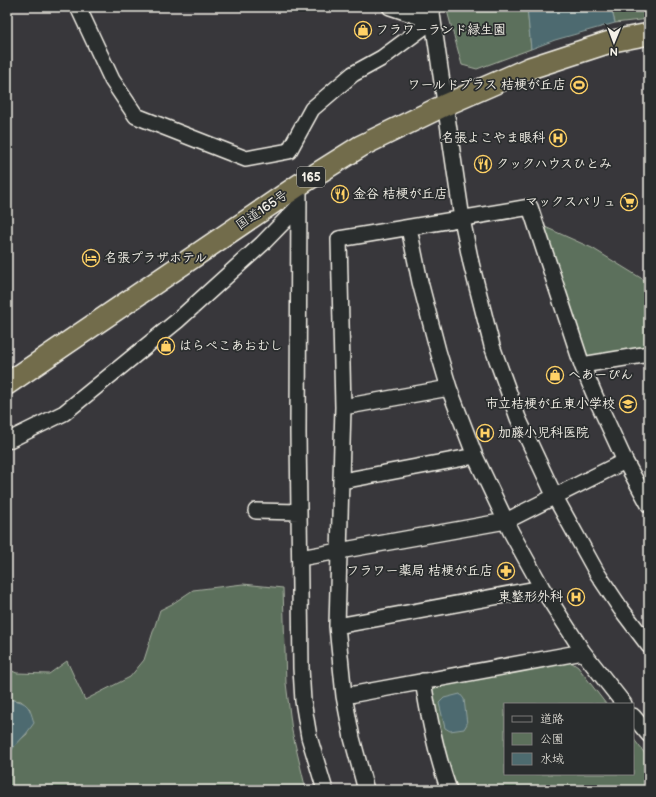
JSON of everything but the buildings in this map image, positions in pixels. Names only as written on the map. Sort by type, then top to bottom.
[{"type":"highway","name":"国道165号","points":[[7,384],[299,185],[361,146],[445,105],[530,68],[613,41],[649,34]]},
{"type":"street","points":[[78,7],[112,80],[136,116],[246,159],[289,151],[312,109],[353,74],[382,58],[432,14]]},
{"type":"street","points":[[390,7],[432,14]]},
{"type":"street","points":[[432,14],[462,219],[471,263],[492,346],[518,418],[555,497],[597,573],[621,609],[649,646]]},
{"type":"street","points":[[299,185],[291,430],[299,512],[299,632],[303,701],[309,737],[325,790]]},
{"type":"street","points":[[7,441],[64,413],[198,303],[262,244],[298,207]]},
{"type":"street","points":[[366,790],[352,738],[344,696],[337,626],[344,407],[339,239],[530,207],[582,365],[594,396],[625,461],[649,505]]},
{"type":"street","points":[[409,228],[429,317],[449,388],[475,456],[511,532],[542,588],[583,652],[623,703]]},
{"type":"street","points":[[582,365],[649,354]]},
{"type":"street","points":[[344,407],[449,388]]},
{"type":"street","points":[[342,481],[475,456]]},
{"type":"street","points":[[300,558],[506,521],[625,461]]},
{"type":"street","points":[[256,510],[299,512]]},
{"type":"street","points":[[337,626],[542,588]]},
{"type":"street","points":[[344,696],[583,652]]},
{"type":"street","points":[[422,681],[437,754],[449,790]]},
{"type":"street","points":[[634,717],[649,735]]},
{"type":"green space","points":[[446,7],[527,7],[531,49],[477,69],[462,65]]},
{"type":"green space","points":[[611,7],[649,7],[649,19],[615,23]]},
{"type":"green space","points":[[545,227],[592,248],[649,283],[649,348],[592,358],[584,353]]},
{"type":"green space","points":[[243,584],[283,588],[286,683],[292,731],[306,790],[7,790],[7,756],[14,745],[27,734],[30,709],[21,701],[7,699],[7,669],[17,673],[49,674],[67,661],[85,700],[130,677],[144,660],[160,610],[193,590]]},
{"type":"green space","points":[[568,660],[578,667],[605,703],[504,703],[504,775],[634,775],[634,739],[649,759],[649,790],[456,790],[438,735],[430,692],[435,685]]},
{"type":"water","points":[[527,7],[611,7],[615,23],[555,40],[531,49]]},
{"type":"water","points":[[460,694],[464,699],[467,724],[464,729],[450,731],[445,728],[439,703],[444,698]]},
{"type":"water","points":[[7,699],[19,701],[26,705],[29,708],[34,723],[7,756]]},
{"type":"place","name":"フラワーランド緑生園","points":[[363,30]]},
{"type":"place","name":"ワールドプラス 桔梗が丘店","points":[[579,85]]},
{"type":"place","name":"名張よこやま眼科","points":[[558,138]]},
{"type":"place","name":"クックハウスひとみ","points":[[483,164]]},
{"type":"place","name":"金谷 桔梗が丘店","points":[[340,194]]},
{"type":"place","name":"マックスバリュ","points":[[629,202]]},
{"type":"place","name":"名張プラザホテル","points":[[91,258]]},
{"type":"place","name":"はらぺこあおむし","points":[[166,346]]},
{"type":"place","name":"へあーぴん","points":[[555,375]]},
{"type":"place","name":"市立桔梗が丘東小学校","points":[[628,404]]},
{"type":"place","name":"加藤小児科医院","points":[[485,433]]},
{"type":"place","name":"フラワー薬局 桔梗が丘店","points":[[506,571]]},
{"type":"place","name":"東整形外科","points":[[576,597]]}]
